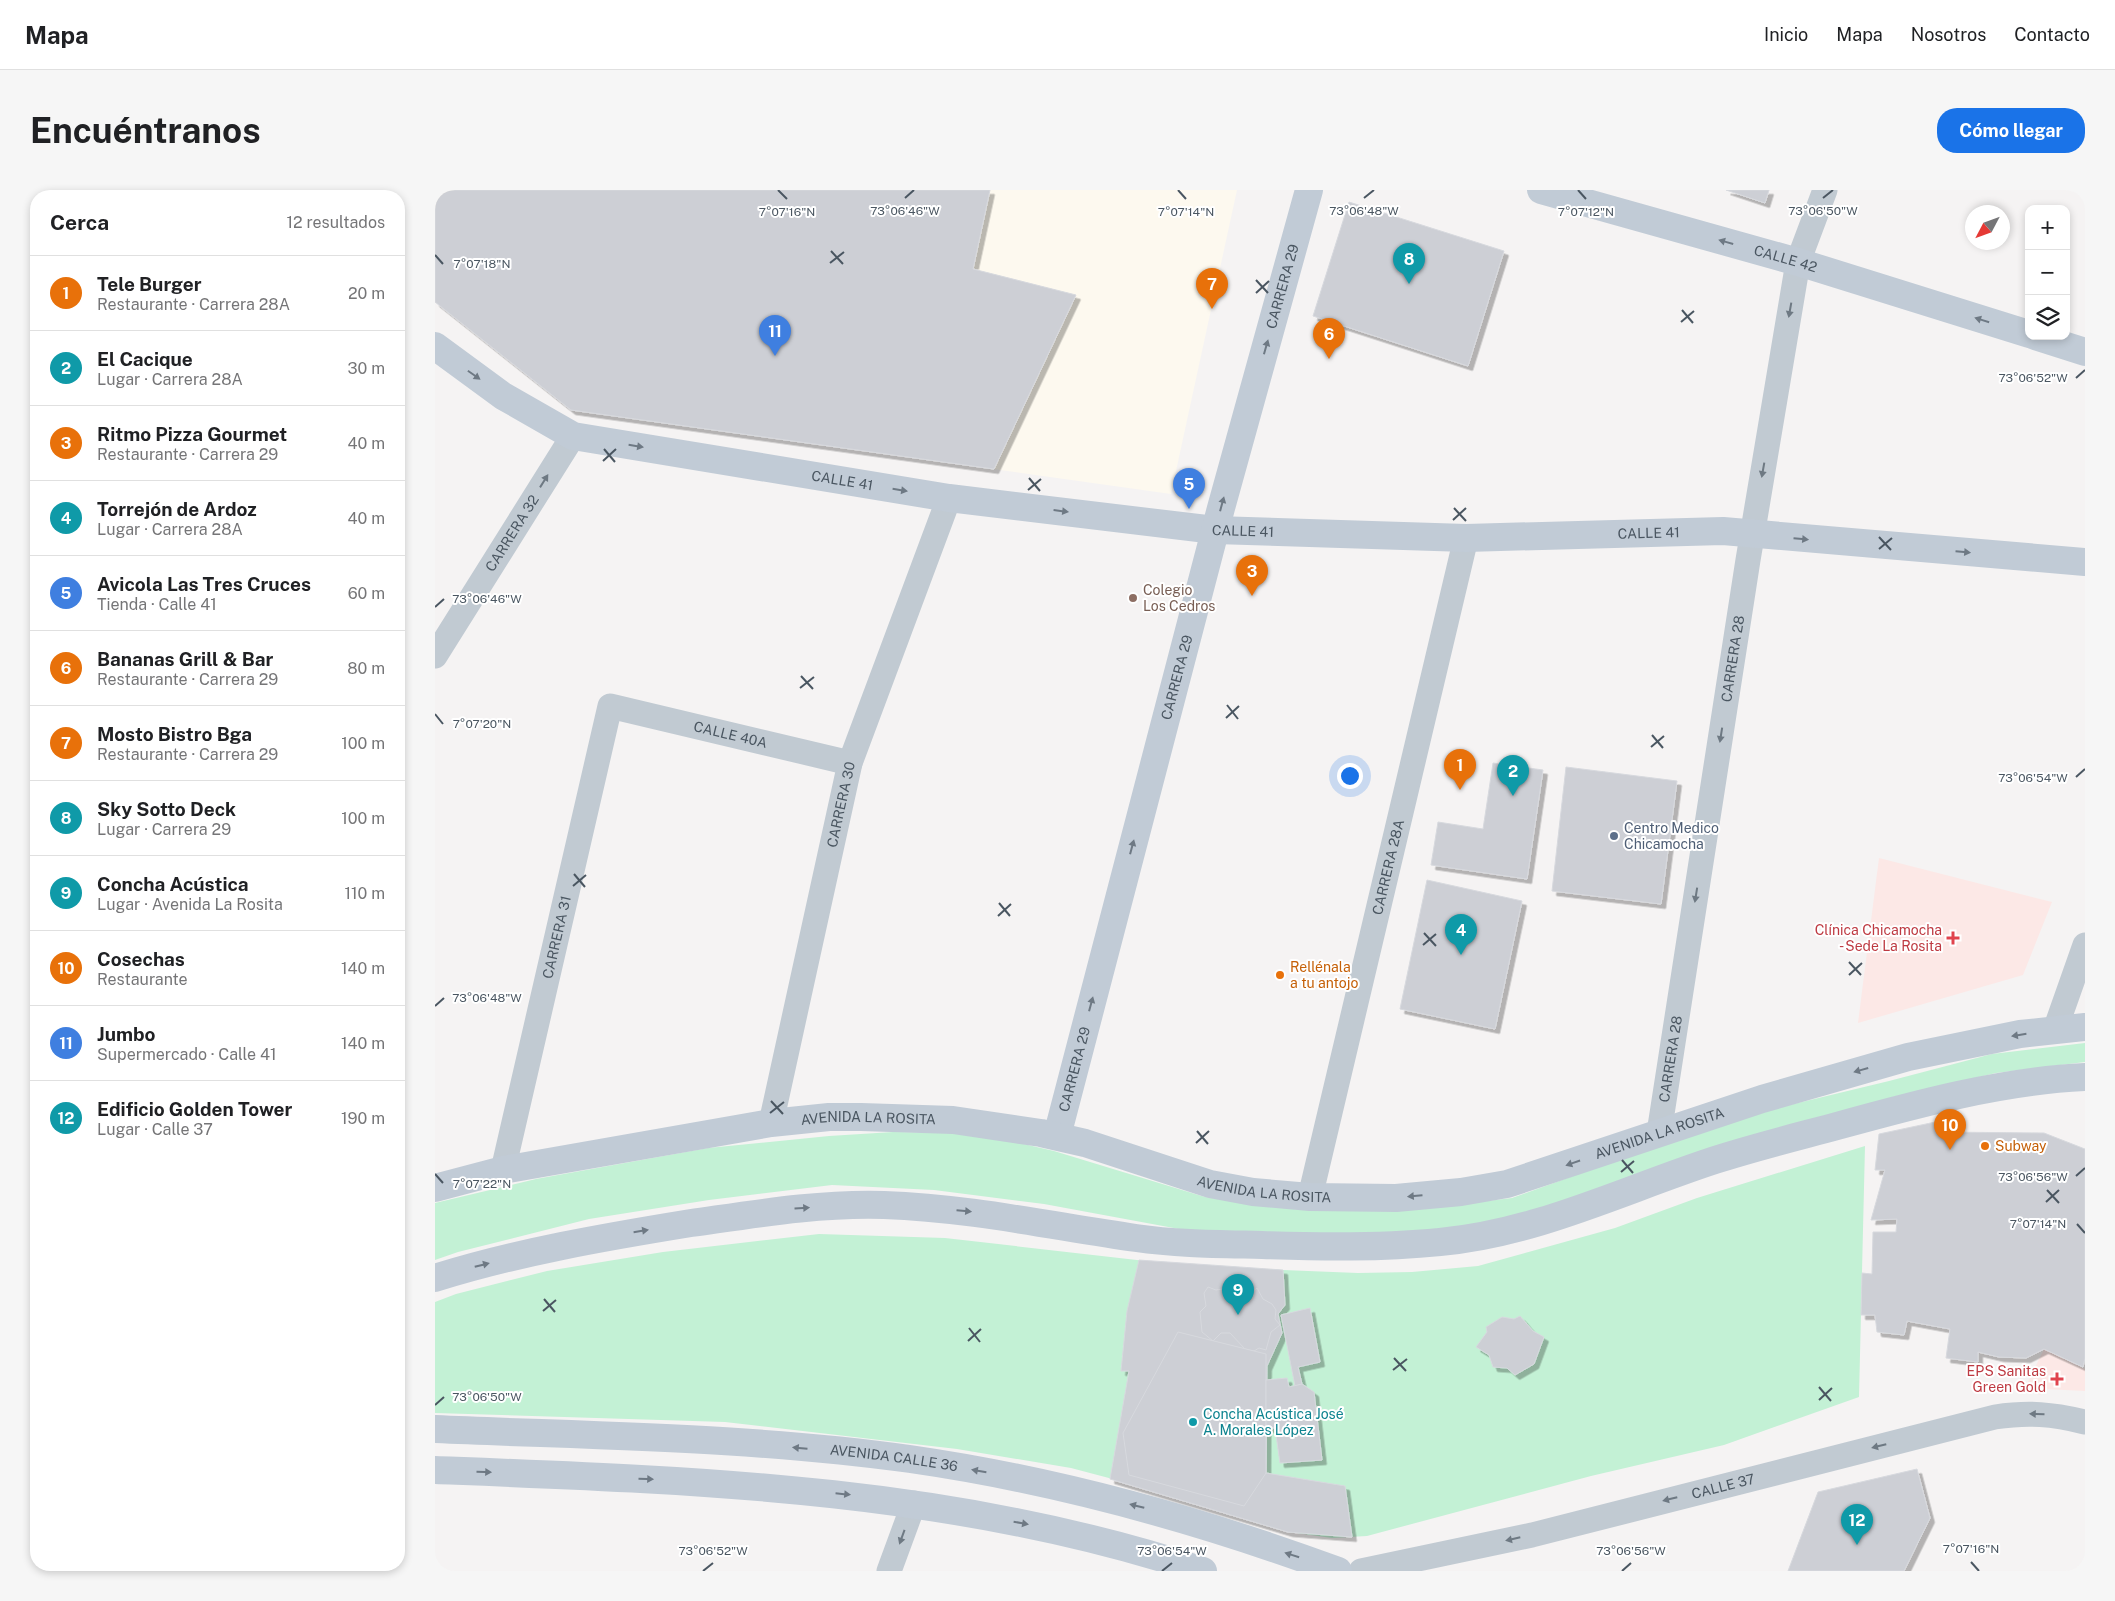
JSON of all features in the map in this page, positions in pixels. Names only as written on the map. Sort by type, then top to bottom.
[{"type":"main road","name":"CARRERA 29","points":[[1057,1136],[1215,530],[1309,190]]},
{"type":"main road","name":"CALLE 42","points":[[1541,190],[1798,262],[2025,333]]},
{"type":"main road","points":[[2048,340],[2085,352]]},
{"type":"main road","name":"CALLE 41","points":[[435,346],[503,396],[573,436],[949,498],[1215,530],[1466,538],[1723,532],[2085,562]]},
{"type":"main road","name":"AVENIDA LA ROSITA","points":[[435,1188],[503,1170],[771,1124],[829,1117],[953,1120],[1057,1136],[1085,1142],[1210,1184],[1253,1192],[1310,1197],[1396,1198],[1461,1192],[1507,1184],[1761,1099],[1908,1057],[2020,1034],[2085,1027]]},
{"type":"main road","points":[[435,1278],[535,1251],[637,1232],[783,1209],[837,1206],[882,1205],[971,1211],[1170,1242],[1297,1246],[1443,1242],[1515,1230],[1552,1219],[1715,1160],[1895,1110],[2055,1078],[2085,1077]]},
{"type":"main road","name":"AVENIDA CALLE 36","points":[[435,1429],[694,1441],[909,1459],[1050,1485],[1164,1513],[1338,1571]]},
{"type":"main road","points":[[437,1476],[737,1485],[861,1496],[914,1503],[1061,1530],[1148,1553],[1203,1571]]},
{"type":"street","name":"CARRERA 28","points":[[1659,1133],[1752,535],[1798,262],[1825,190]]},
{"type":"street","name":"CARRERA 32","points":[[435,656],[573,436]]},
{"type":"street","name":"CARRERA 30","points":[[771,1124],[850,763],[949,498]]},
{"type":"street","name":"CARRERA 28A","points":[[1310,1197],[1466,538]]},
{"type":"street","name":"CALLE 40A","points":[[610,706],[850,763]]},
{"type":"street","name":"CARRERA 31","points":[[503,1170],[610,706]]},
{"type":"street","points":[[2055,1030],[2085,945]]},
{"type":"street","name":"CALLE 37","points":[[1361,1571],[1532,1535],[1995,1417],[2020,1413],[2051,1414],[2085,1422]]},
{"type":"street","points":[[889,1571],[914,1503]]},
{"type":"shaded area","points":[[435,190],[1237,190],[1171,494],[571,410],[435,302]]},
{"type":"shaded area","name":"Clínica Chicamocha - Sede La Rosita","points":[[1879,858],[2052,902],[2023,975],[1858,1023]]},
{"type":"shaded area","name":"EPS Sanitas Green Gold","points":[[2044,1349],[2085,1369],[2085,1391],[2045,1389],[2040,1395],[2025,1388]]},
{"type":"green space","points":[[2085,1043],[2085,1062],[1996,1073],[1893,1097],[1512,1222],[1440,1231],[1296,1235],[1190,1231],[1044,1204],[934,1190],[832,1185],[709,1200],[589,1219],[458,1252],[435,1260],[435,1203],[536,1179],[708,1148],[829,1136],[893,1132],[975,1133],[1054,1151],[1205,1197],[1301,1210],[1445,1206],[1512,1198],[1653,1147],[1764,1111],[1992,1054]]},
{"type":"green space","points":[[1865,1146],[1859,1397],[1724,1445],[1591,1476],[1367,1536],[1332,1538],[1290,1532],[1177,1496],[1071,1468],[957,1449],[725,1422],[435,1413],[435,1302],[456,1294],[547,1271],[663,1252],[819,1234],[945,1238],[1172,1264],[1283,1270],[1358,1273],[1412,1272],[1478,1266],[1615,1228],[1697,1198]]},
{"type":"building","points":[[435,190],[990,190],[973,269],[1076,295],[994,469],[571,410],[435,302]]},
{"type":"building","points":[[1726,190],[1769,190],[1765,203]]},
{"type":"building","points":[[1349,202],[1504,251],[1468,366],[1313,316]]},
{"type":"building","points":[[1493,763],[1543,770],[1527,879],[1431,865],[1438,822],[1483,829]]},
{"type":"building","name":"Centro Medico Chicamocha","points":[[1566,767],[1677,781],[1661,904],[1552,891]]},
{"type":"building","points":[[1427,880],[1522,901],[1495,1029],[1400,1009]]},
{"type":"building","points":[[1940,1121],[1941,1132],[2044,1133],[2085,1149],[2085,1358],[2083,1367],[2044,1349],[2026,1358],[1999,1357],[1978,1352],[1978,1362],[1946,1358],[1950,1329],[1907,1321],[1904,1335],[1877,1332],[1875,1315],[1861,1315],[1862,1273],[1872,1274],[1873,1232],[1896,1232],[1897,1219],[1871,1220],[1885,1170],[1875,1170],[1879,1134]]},
{"type":"building","name":"Concha Acústica José A. Morales López","points":[[1139,1260],[1283,1270],[1285,1305],[1278,1314],[1282,1333],[1267,1366],[1266,1473],[1345,1486],[1352,1537],[1288,1532],[1110,1479],[1129,1371],[1121,1371],[1127,1311]]},
{"type":"building","points":[[1240,1281],[1252,1292],[1257,1288],[1263,1299],[1272,1304],[1276,1310],[1275,1319],[1280,1325],[1271,1332],[1266,1350],[1259,1348],[1254,1351],[1245,1349],[1230,1333],[1221,1333],[1213,1341],[1202,1332],[1200,1312],[1206,1306],[1204,1293],[1208,1287],[1216,1290],[1223,1289]]},
{"type":"building","points":[[1310,1308],[1320,1362],[1298,1367],[1302,1384],[1295,1386],[1281,1315]]},
{"type":"building","points":[[1520,1316],[1533,1331],[1544,1337],[1534,1364],[1515,1375],[1507,1368],[1493,1367],[1489,1355],[1476,1347],[1487,1332],[1486,1327],[1502,1317],[1514,1319]]},
{"type":"building","points":[[1178,1332],[1266,1354],[1266,1473],[1244,1506],[1129,1475],[1123,1433]]},
{"type":"building","points":[[1287,1378],[1289,1387],[1302,1384],[1314,1392],[1322,1460],[1280,1463],[1275,1428],[1266,1428],[1266,1380]]},
{"type":"building","points":[[1917,1469],[1930,1518],[1904,1571],[1788,1571],[1818,1492]]},
{"type":"place","name":"Sky Sotto Deck","points":[[1409,284]]},
{"type":"place","name":"Mosto Bistro Bga","points":[[1212,309]]},
{"type":"place","name":"Jumbo","points":[[775,356]]},
{"type":"place","name":"Bananas Grill & Bar","points":[[1329,359]]},
{"type":"place","name":"Avicola Las Tres Cruces","points":[[1189,509]]},
{"type":"place","name":"Ritmo Pizza Gourmet","points":[[1252,596]]},
{"type":"place","name":"Colegio Los Cedros","points":[[1133,598]]},
{"type":"place","name":"Tele Burger","points":[[1460,790]]},
{"type":"place","name":"El Cacique","points":[[1513,796]]},
{"type":"place","name":"Centro Medico Chicamocha","points":[[1614,836]]},
{"type":"place","name":"Clínica Chicamocha - Sede La Rosita","points":[[1953,938]]},
{"type":"place","name":"Torrejón de Ardoz","points":[[1461,955]]},
{"type":"place","name":"Rellénala a tu antojo","points":[[1280,975]]},
{"type":"place","name":"Subway","points":[[1985,1146]]},
{"type":"place","name":"Cosechas","points":[[1950,1150]]},
{"type":"place","name":"Concha Acústica","points":[[1238,1315]]},
{"type":"place","name":"EPS Sanitas Green Gold","points":[[2057,1379]]},
{"type":"place","name":"Concha Acústica José A. Morales López","points":[[1193,1422]]},
{"type":"place","name":"Edificio Golden Tower","points":[[1857,1545]]}]
